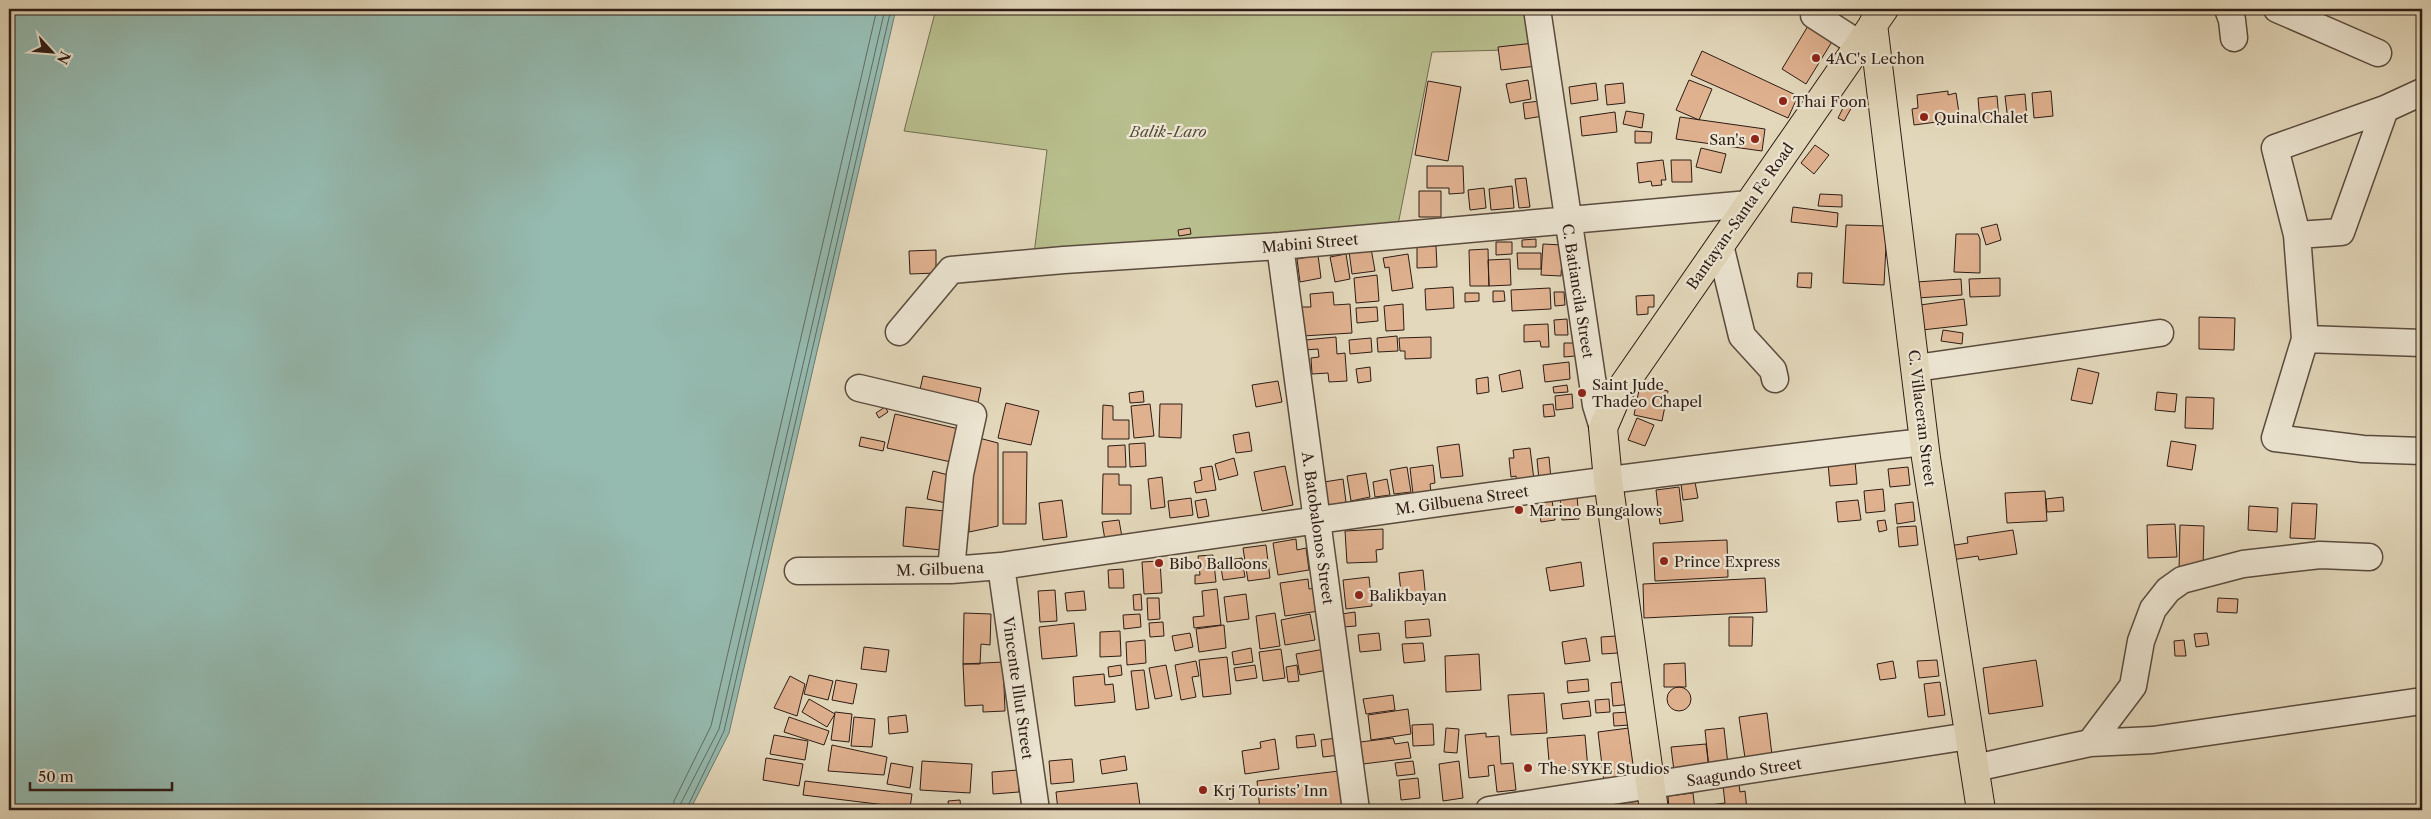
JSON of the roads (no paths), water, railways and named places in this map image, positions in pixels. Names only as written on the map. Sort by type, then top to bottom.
[{"type":"main road","name":"Bantayan-Santa Fe Road","points":[[1603,428],[1618,393],[1872,26]]},
{"type":"main road","name":"C. Villaceran Street","points":[[1872,26],[1924,442],[1981,810]]},
{"type":"main road","name":"C. Batiancila Street","points":[[1603,428],[1608,480],[1652,798]]},
{"type":"street","name":"C. Batiancila Street","points":[[1538,9],[1596,405],[1603,428]]},
{"type":"street","points":[[1814,9],[1814,15],[1872,26]]},
{"type":"street","points":[[2228,9],[2232,20],[2234,38]]},
{"type":"street","points":[[2277,9],[2378,53]]},
{"type":"street","points":[[2422,92],[2385,109],[2275,148],[2297,235],[2304,338],[2276,438],[2362,449],[2422,451]]},
{"type":"street","points":[[2297,235],[2342,232],[2385,109]]},
{"type":"street","name":"Mabini Street","points":[[900,332],[951,270],[1064,260],[1280,246],[1749,204]]},
{"type":"street","name":"A. Batobalonos Street","points":[[1280,246],[1356,810]]},
{"type":"street","points":[[1720,246],[1742,336],[1772,370],[1775,379]]},
{"type":"street","points":[[1916,368],[2160,333]]},
{"type":"street","points":[[2304,338],[2422,343]]},
{"type":"street","points":[[859,388],[972,415],[960,474],[951,570]]},
{"type":"street","name":"M. Gilbuena Street","points":[[1000,566],[1317,519],[1721,464],[1924,442]]},
{"type":"street","points":[[2090,743],[2132,686],[2141,641],[2153,609],[2168,590],[2182,580],[2243,564],[2320,555],[2369,557]]},
{"type":"street","name":"M. Gilbuena","points":[[798,571],[951,570],[1000,566]]},
{"type":"street","name":"Vincente Illut Street","points":[[1000,566],[1036,810]]},
{"type":"street","points":[[1975,768],[2090,743],[2153,740],[2422,701]]},
{"type":"street","name":"Saagundo Street","points":[[1489,810],[1652,798],[1970,736]]},
{"type":"water","points":[[9,9],[896,9],[729,733],[690,810],[9,810]]},
{"type":"place","name":"4AC's Lechon","points":[[1816,58]]},
{"type":"place","name":"Thai Foon","points":[[1783,101]]},
{"type":"place","name":"Quina Chalet","points":[[1924,117]]},
{"type":"place","name":"San's","points":[[1755,139]]},
{"type":"place","name":"Saint Jude Thadeo Chapel","points":[[1582,393]]},
{"type":"place","name":"Marino Bungalows","points":[[1519,510]]},
{"type":"place","name":"Prince Express","points":[[1664,561]]},
{"type":"place","name":"Bibo Balloons","points":[[1159,563]]},
{"type":"place","name":"Balikbayan","points":[[1359,595]]},
{"type":"place","name":"The SYKE Studios","points":[[1528,768]]},
{"type":"place","name":"Krj Tourists’ Inn","points":[[1203,790]]},
{"type":"park label","name":"Balik-Laro","points":[[1168,131]]}]
